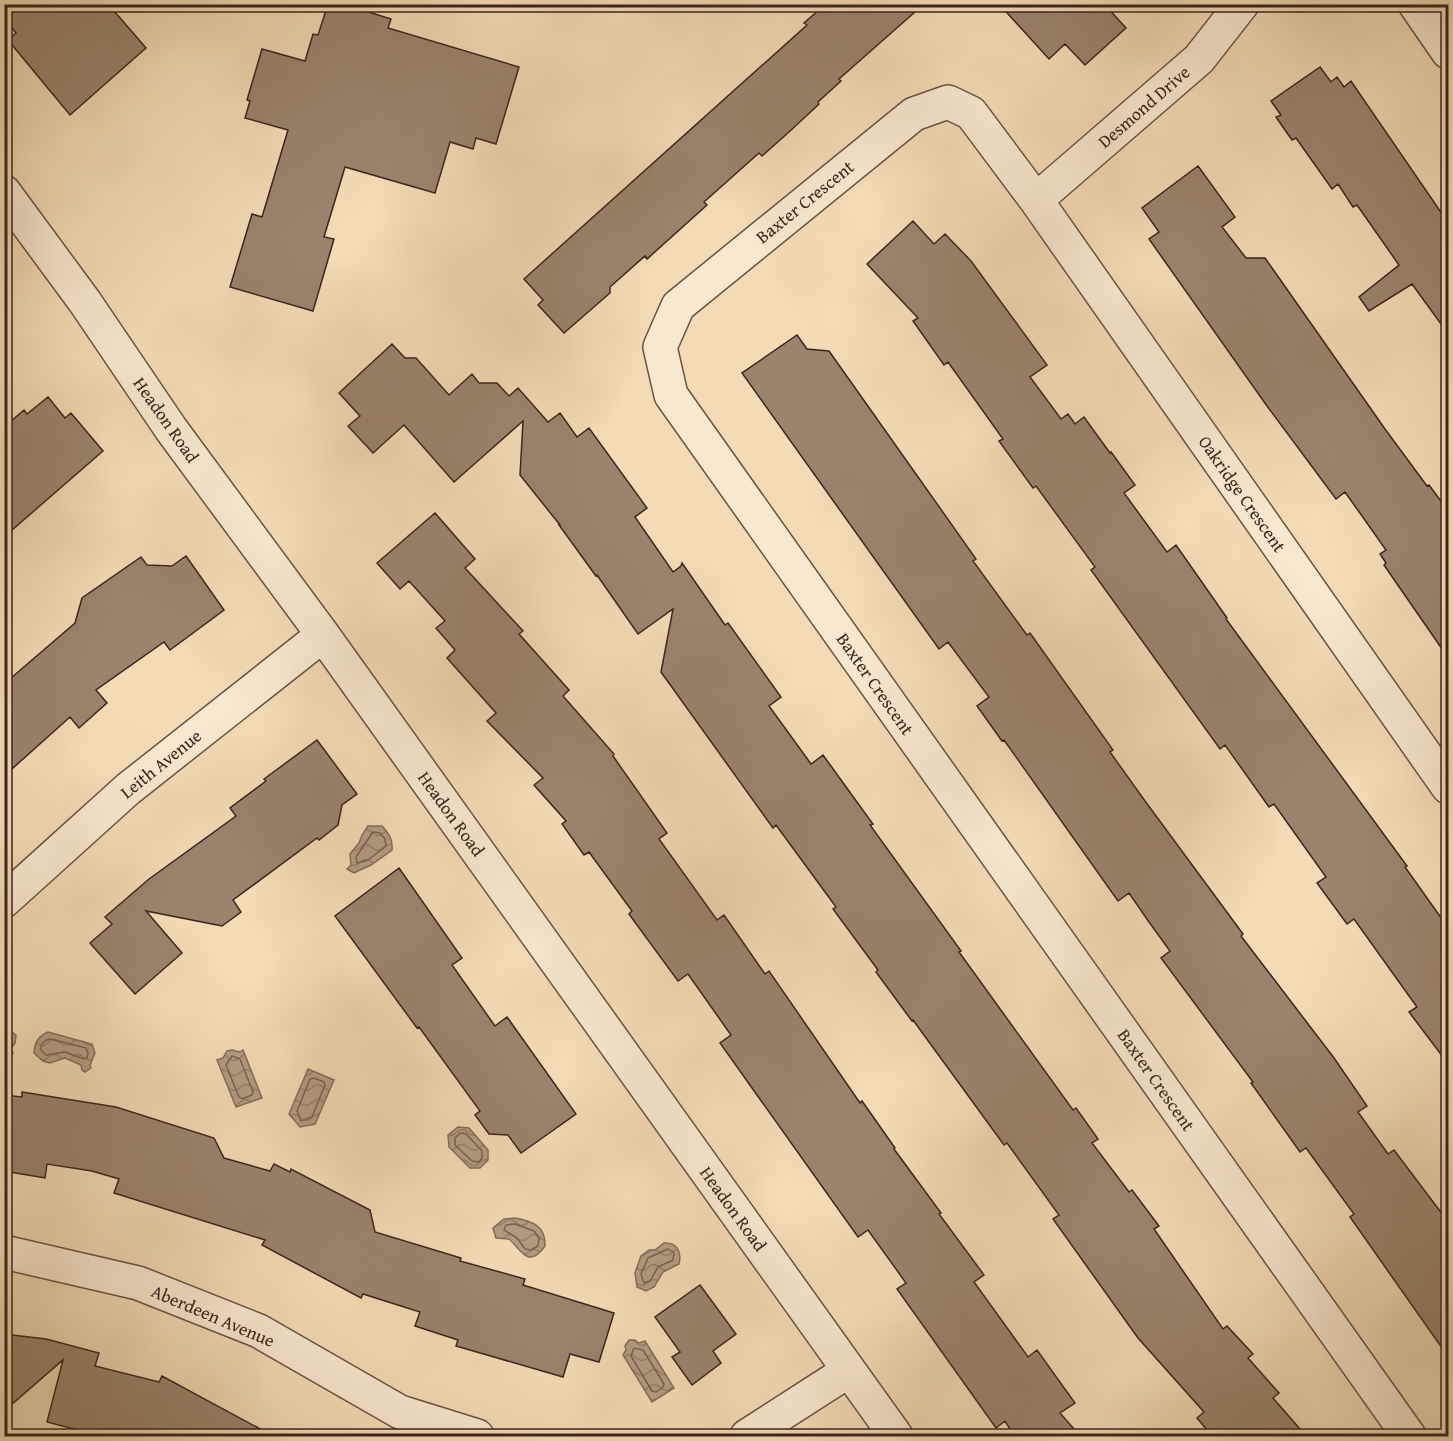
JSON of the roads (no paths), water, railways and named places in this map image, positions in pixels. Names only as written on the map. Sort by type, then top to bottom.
[{"type":"street","name":"Desmond Drive","points":[[1036,200],[1199,58],[1242,4]]},
{"type":"street","points":[[1415,4],[1449,52]]},
{"type":"street","name":"Baxter Crescent","points":[[1036,200],[971,113],[948,102],[914,114],[678,306],[660,347],[670,395],[1408,1437]]},
{"type":"street","name":"Headon Road","points":[[4,192],[85,302],[171,429],[323,635],[896,1437]]},
{"type":"street","name":"Oakridge Crescent","points":[[1036,200],[1449,787]]},
{"type":"street","name":"Leith Avenue","points":[[4,901],[128,789],[323,635]]},
{"type":"street","name":"Aberdeen Avenue","points":[[4,1252],[138,1283],[259,1332],[400,1413],[477,1437]]},
{"type":"street","points":[[747,1437],[848,1371]]},
{"type":"water","points":[[368,826],[382,826],[390,837],[392,850],[371,865],[354,873],[347,869],[351,865],[350,854]]},
{"type":"water","points":[[4,1026],[16,1035],[11,1049],[13,1053],[6,1057]]},
{"type":"water","points":[[48,1032],[92,1044],[95,1053],[91,1068],[85,1072],[81,1065],[65,1058],[50,1063],[43,1061],[34,1053],[34,1049],[36,1042]]},
{"type":"water","points":[[243,1050],[262,1098],[236,1107],[217,1060],[223,1058],[227,1051],[240,1052]]},
{"type":"water","points":[[308,1069],[334,1080],[315,1124],[300,1127],[289,1114]]},
{"type":"water","points":[[458,1127],[469,1128],[488,1150],[488,1160],[480,1168],[470,1168],[449,1147],[448,1135]]},
{"type":"water","points":[[515,1218],[532,1223],[543,1234],[545,1246],[534,1256],[525,1255],[509,1239],[496,1238],[493,1228],[504,1219]]},
{"type":"water","points":[[664,1243],[672,1244],[678,1249],[679,1264],[663,1272],[654,1287],[646,1291],[637,1287],[635,1273],[641,1256]]},
{"type":"water","points":[[629,1340],[639,1343],[645,1341],[674,1388],[652,1402],[623,1355]]}]
